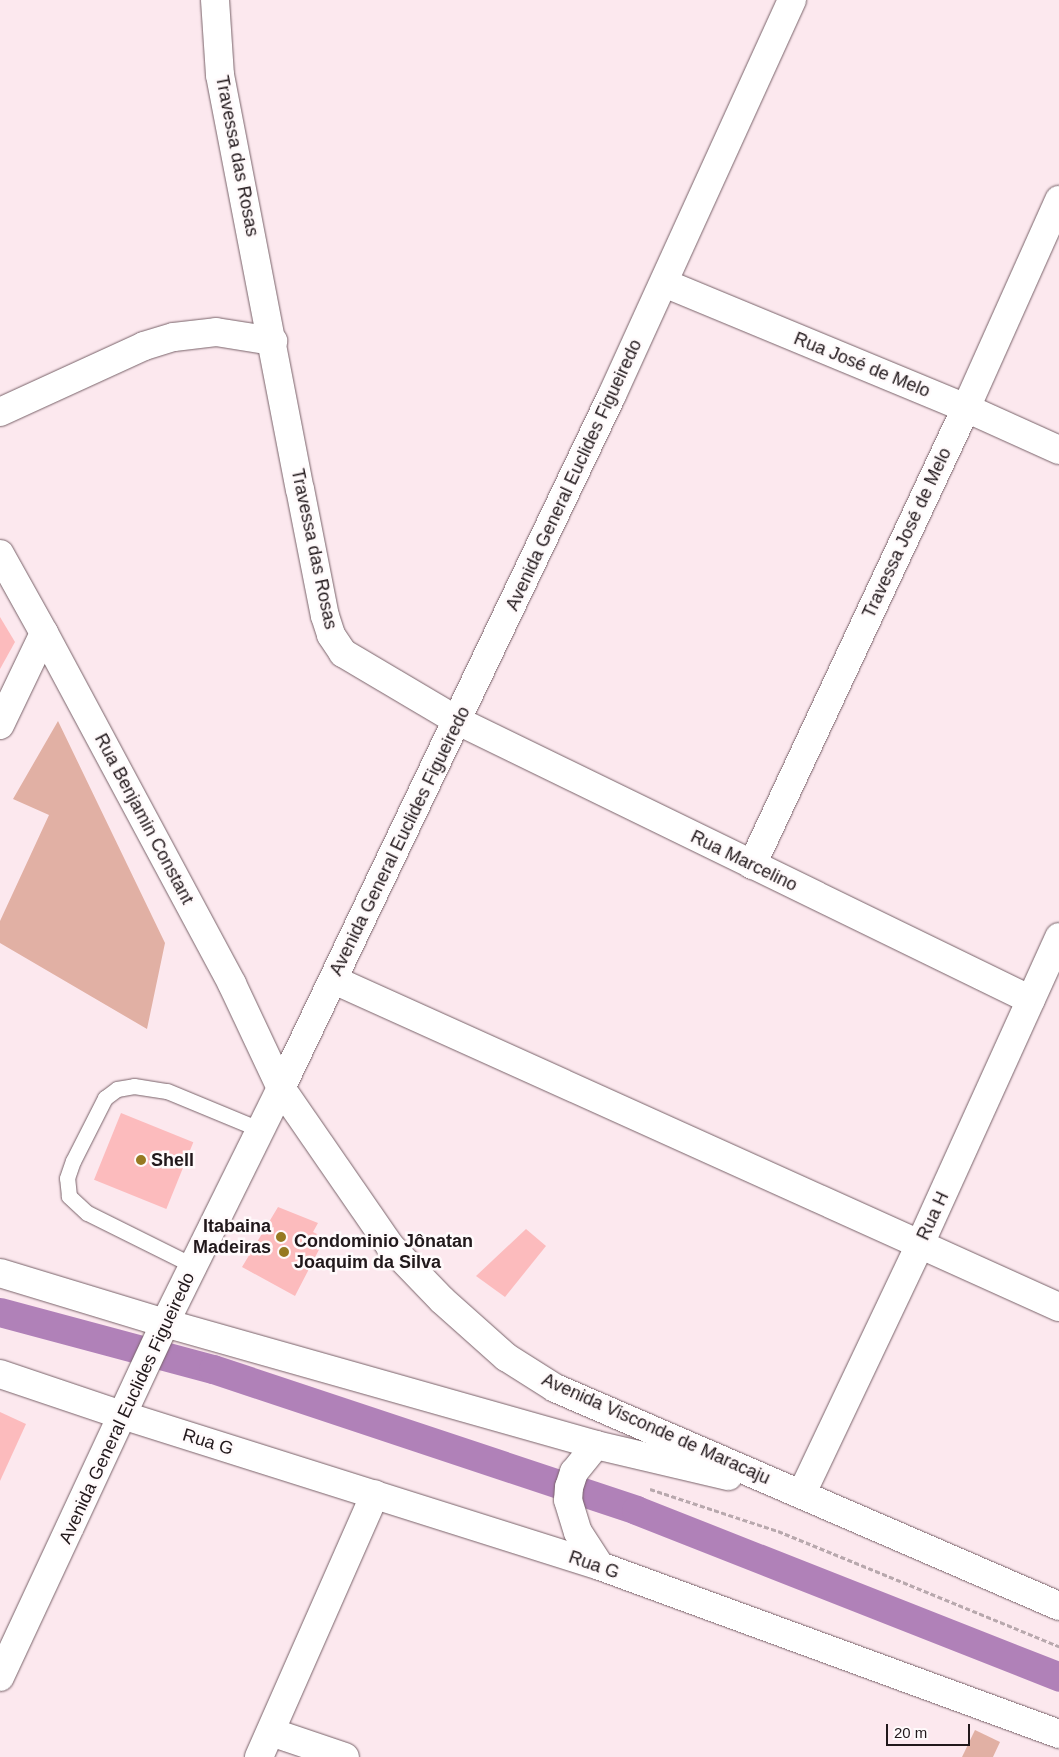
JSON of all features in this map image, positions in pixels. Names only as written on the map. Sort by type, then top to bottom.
[{"type":"street","name":"Travessa das Rosas","points":[[215,0],[220,75],[325,616],[331,635],[343,653],[458,721]]},
{"type":"street","name":"Avenida General Euclides Figueiredo","points":[[0,1677],[7,1643],[122,1415],[163,1326],[261,1130],[458,721],[664,283],[792,0]]},
{"type":"street","name":"Travessa José de Melo","points":[[752,865],[966,408],[1059,200]]},
{"type":"street","name":"Rua José de Melo","points":[[664,283],[966,408],[1059,450]]},
{"type":"street","points":[[0,412],[144,346],[174,337],[216,332],[273,341]]},
{"type":"street","name":"Rua Benjamin Constant","points":[[0,554],[232,984],[281,1088]]},
{"type":"street","points":[[0,725],[44,633]]},
{"type":"street","name":"Rua Marcelino","points":[[458,721],[1031,1000]]},
{"type":"street","name":"Rua H","points":[[802,1493],[920,1244],[1059,936]]},
{"type":"street","points":[[334,980],[1059,1307]]},
{"type":"street","name":"Avenida Visconde de Maracaju","points":[[281,1088],[390,1246],[442,1300],[506,1357],[555,1388],[802,1493],[1059,1606]]},
{"type":"street","name":"Avenida Visconde de Maracaju","points":[[0,1273],[163,1326],[587,1455],[802,1493]]},
{"type":"street","name":"Rua G","points":[[0,1374],[122,1415],[600,1566],[1059,1734]]},
{"type":"street","points":[[587,1455],[569,1487],[568,1500],[578,1532],[600,1566]]},
{"type":"street","points":[[259,1757],[375,1494]]},
{"type":"street","points":[[271,1732],[345,1757]]},
{"type":"lane","points":[[194,1266],[87,1213],[68,1196],[67,1178],[73,1161],[105,1098],[117,1089],[134,1086],[167,1092],[261,1130]]},
{"type":"path","points":[[641,1486],[778,1531],[1059,1646]]},
{"type":"shaded area","points":[[58,721],[165,943],[147,1029],[0,943],[0,921],[49,815],[13,799]]},
{"type":"shaded area","points":[[975,1730],[1000,1742],[993,1757],[962,1757]]},
{"type":"building","points":[[0,617],[15,642],[0,669]]},
{"type":"building","name":"Shell","points":[[121,1113],[193,1142],[166,1209],[94,1180]]},
{"type":"building","name":"Condominio Jônatan Joaquim da Silva","points":[[278,1207],[318,1223],[313,1232],[325,1238],[295,1296],[242,1267]]},
{"type":"building","points":[[526,1229],[546,1246],[505,1297],[476,1276]]},
{"type":"building","points":[[0,1412],[26,1424],[0,1481]]},
{"type":"waterway","points":[[0,1312],[213,1369],[636,1510],[1059,1677]]},
{"type":"place","name":"Shell","points":[[141,1160]]},
{"type":"place","name":"Itabaina Madeiras","points":[[281,1237]]},
{"type":"place","name":"Condominio Jônatan Joaquim da Silva","points":[[284,1252]]}]
